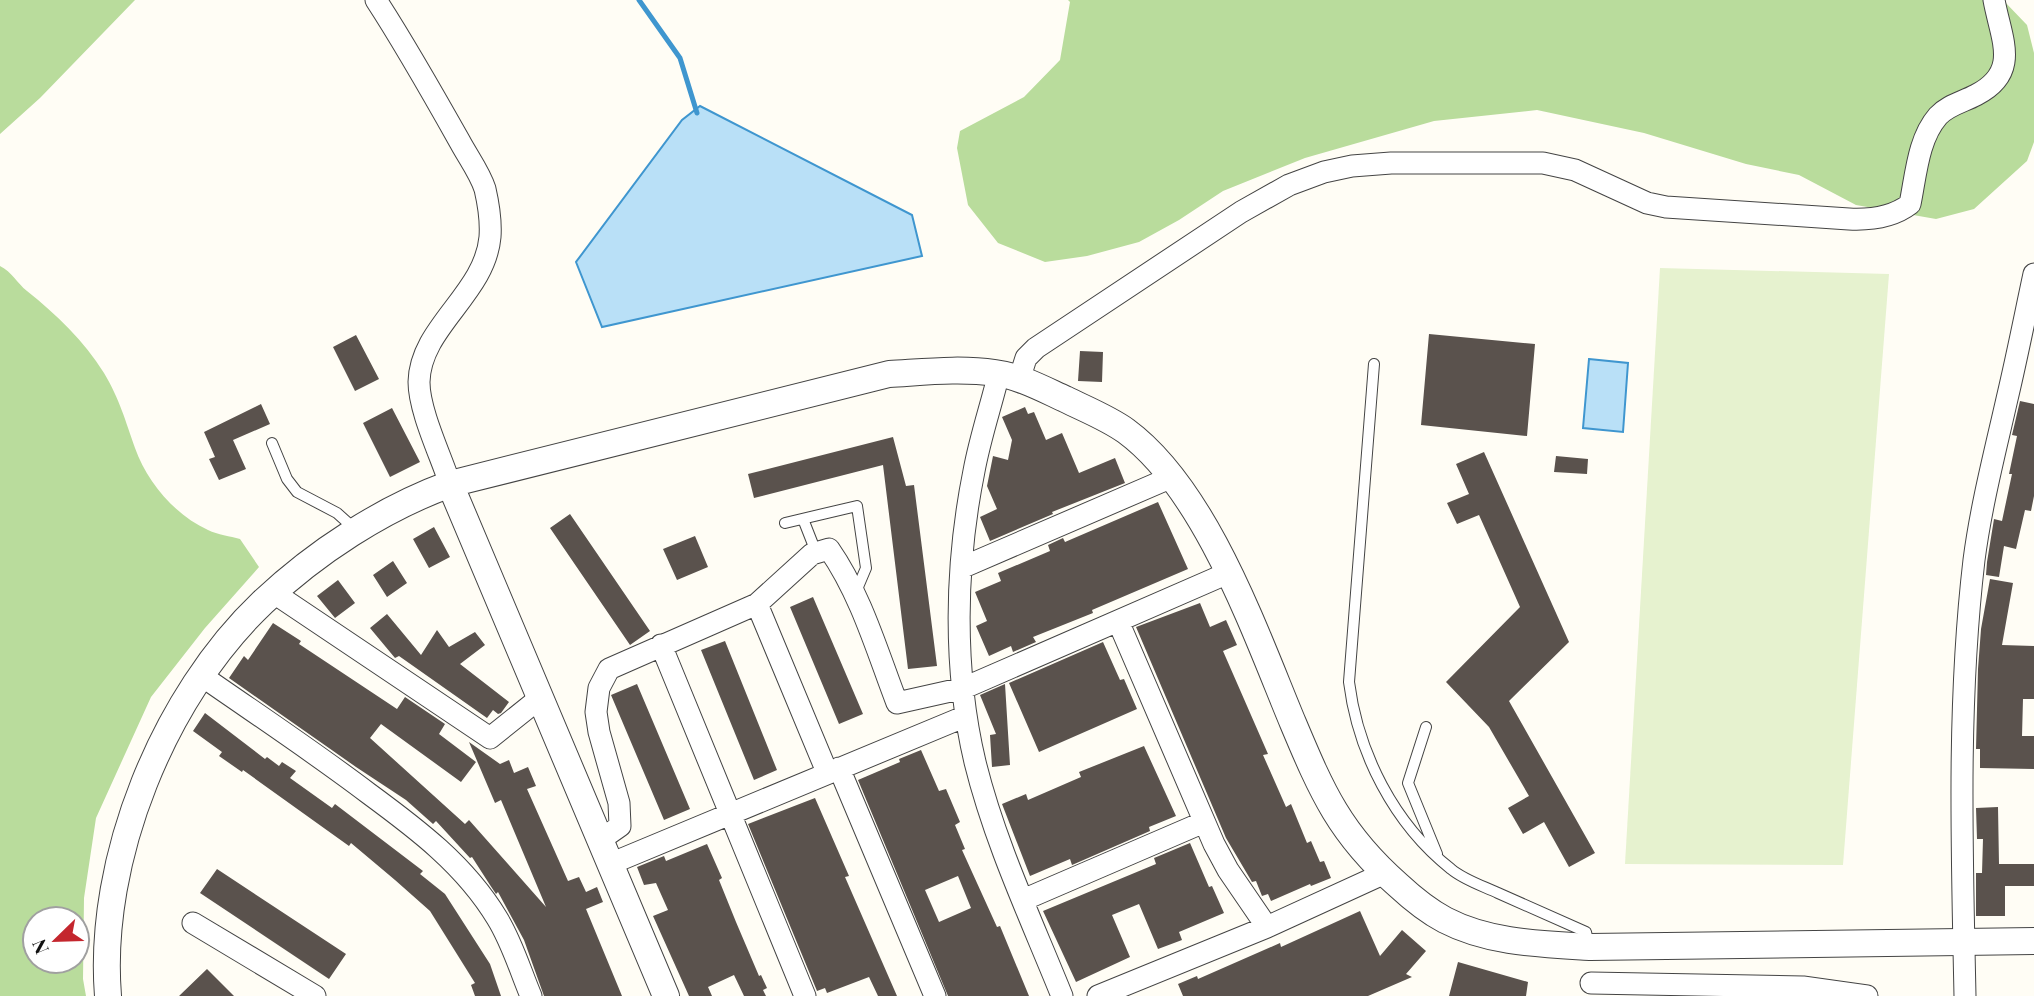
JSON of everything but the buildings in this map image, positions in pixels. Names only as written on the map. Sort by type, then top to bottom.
[{"type":"street","points":[[376,0],[412,57],[485,188],[490,236],[484,264],[475,282],[427,350],[421,367],[419,385],[427,419],[450,484],[666,996]]},
{"type":"street","points":[[1062,996],[998,840],[976,762],[966,716],[960,620],[961,568],[974,471],[1009,377],[1026,358],[1036,348],[1241,212],[1289,185],[1324,172],[1352,166],[1391,163],[1543,163],[1575,170],[1647,202],[1666,206],[1871,220],[1896,212],[1910,204],[1923,142],[1939,115],[1986,89],[2001,75],[2006,51],[1994,0]]},
{"type":"street","points":[[1965,996],[1962,704],[1966,632],[1985,493],[2025,366],[2034,274]]},
{"type":"street","points":[[108,996],[107,944],[117,869],[140,794],[159,750],[177,715],[230,640],[274,593],[317,558],[400,504],[450,484],[890,374],[969,370],[1009,377],[1040,387],[1125,430],[1171,477],[1206,530],[1228,573],[1325,797],[1351,838],[1385,873],[1423,906],[1444,920],[1523,943],[1590,947],[2034,941]]},
{"type":"street","points":[[961,568],[1171,477]]},
{"type":"street","points":[[605,852],[621,826],[619,803],[596,712],[599,688],[609,669],[757,604],[816,552],[829,549],[855,594],[897,703],[964,688],[1228,573]]},
{"type":"street","points":[[274,593],[490,738],[540,698]]},
{"type":"street","points":[[757,604],[935,996]]},
{"type":"street","points":[[1118,621],[1228,870],[1267,927]]},
{"type":"street","points":[[661,645],[805,996]]},
{"type":"street","points":[[202,677],[332,766],[424,834],[449,858],[469,879],[497,918],[531,996]]},
{"type":"street","points":[[605,852],[730,813],[966,716]]},
{"type":"street","points":[[1023,900],[1205,822]]},
{"type":"street","points":[[1098,996],[1267,927],[1385,873]]},
{"type":"street","points":[[193,922],[315,996]]},
{"type":"street","points":[[1590,947],[1591,989],[1803,991],[1867,996]]},
{"type":"lane","points":[[1374,364],[1349,682],[1352,707],[1360,735],[1388,796],[1416,838],[1451,870],[1587,932],[1590,947]]},
{"type":"lane","points":[[272,443],[287,479],[297,492],[337,513],[358,531]]},
{"type":"lane","points":[[785,523],[857,506],[866,569],[855,594]]},
{"type":"lane","points":[[803,519],[816,552]]},
{"type":"lane","points":[[1426,727],[1408,783],[1438,857]]},
{"type":"green space","points":[[0,0],[135,0],[40,98],[0,134]]},
{"type":"green space","points":[[1068,0],[2003,0],[2027,25],[2034,53],[2034,142],[2027,161],[1974,209],[1936,219],[1856,205],[1799,175],[1746,164],[1644,133],[1537,110],[1434,121],[1305,158],[1223,191],[1139,242],[1087,256],[1045,262],[998,243],[968,205],[957,148],[960,131],[1024,97],[1060,60],[1070,2]]},
{"type":"green space","points":[[0,266],[59,319],[96,361],[118,401],[140,461],[164,496],[196,524],[240,539],[259,567],[205,628],[151,697],[96,818],[84,905],[21,905],[21,975],[83,975],[86,996],[0,996]]},
{"type":"green space","points":[[1660,268],[1889,274],[1843,865],[1625,864]]},
{"type":"water","points":[[700,106],[912,215],[922,256],[602,327],[576,262],[682,120]]},
{"type":"water","points":[[1589,359],[1628,363],[1623,432],[1583,428]]},
{"type":"waterway","points":[[639,0],[680,58],[697,113]]}]
